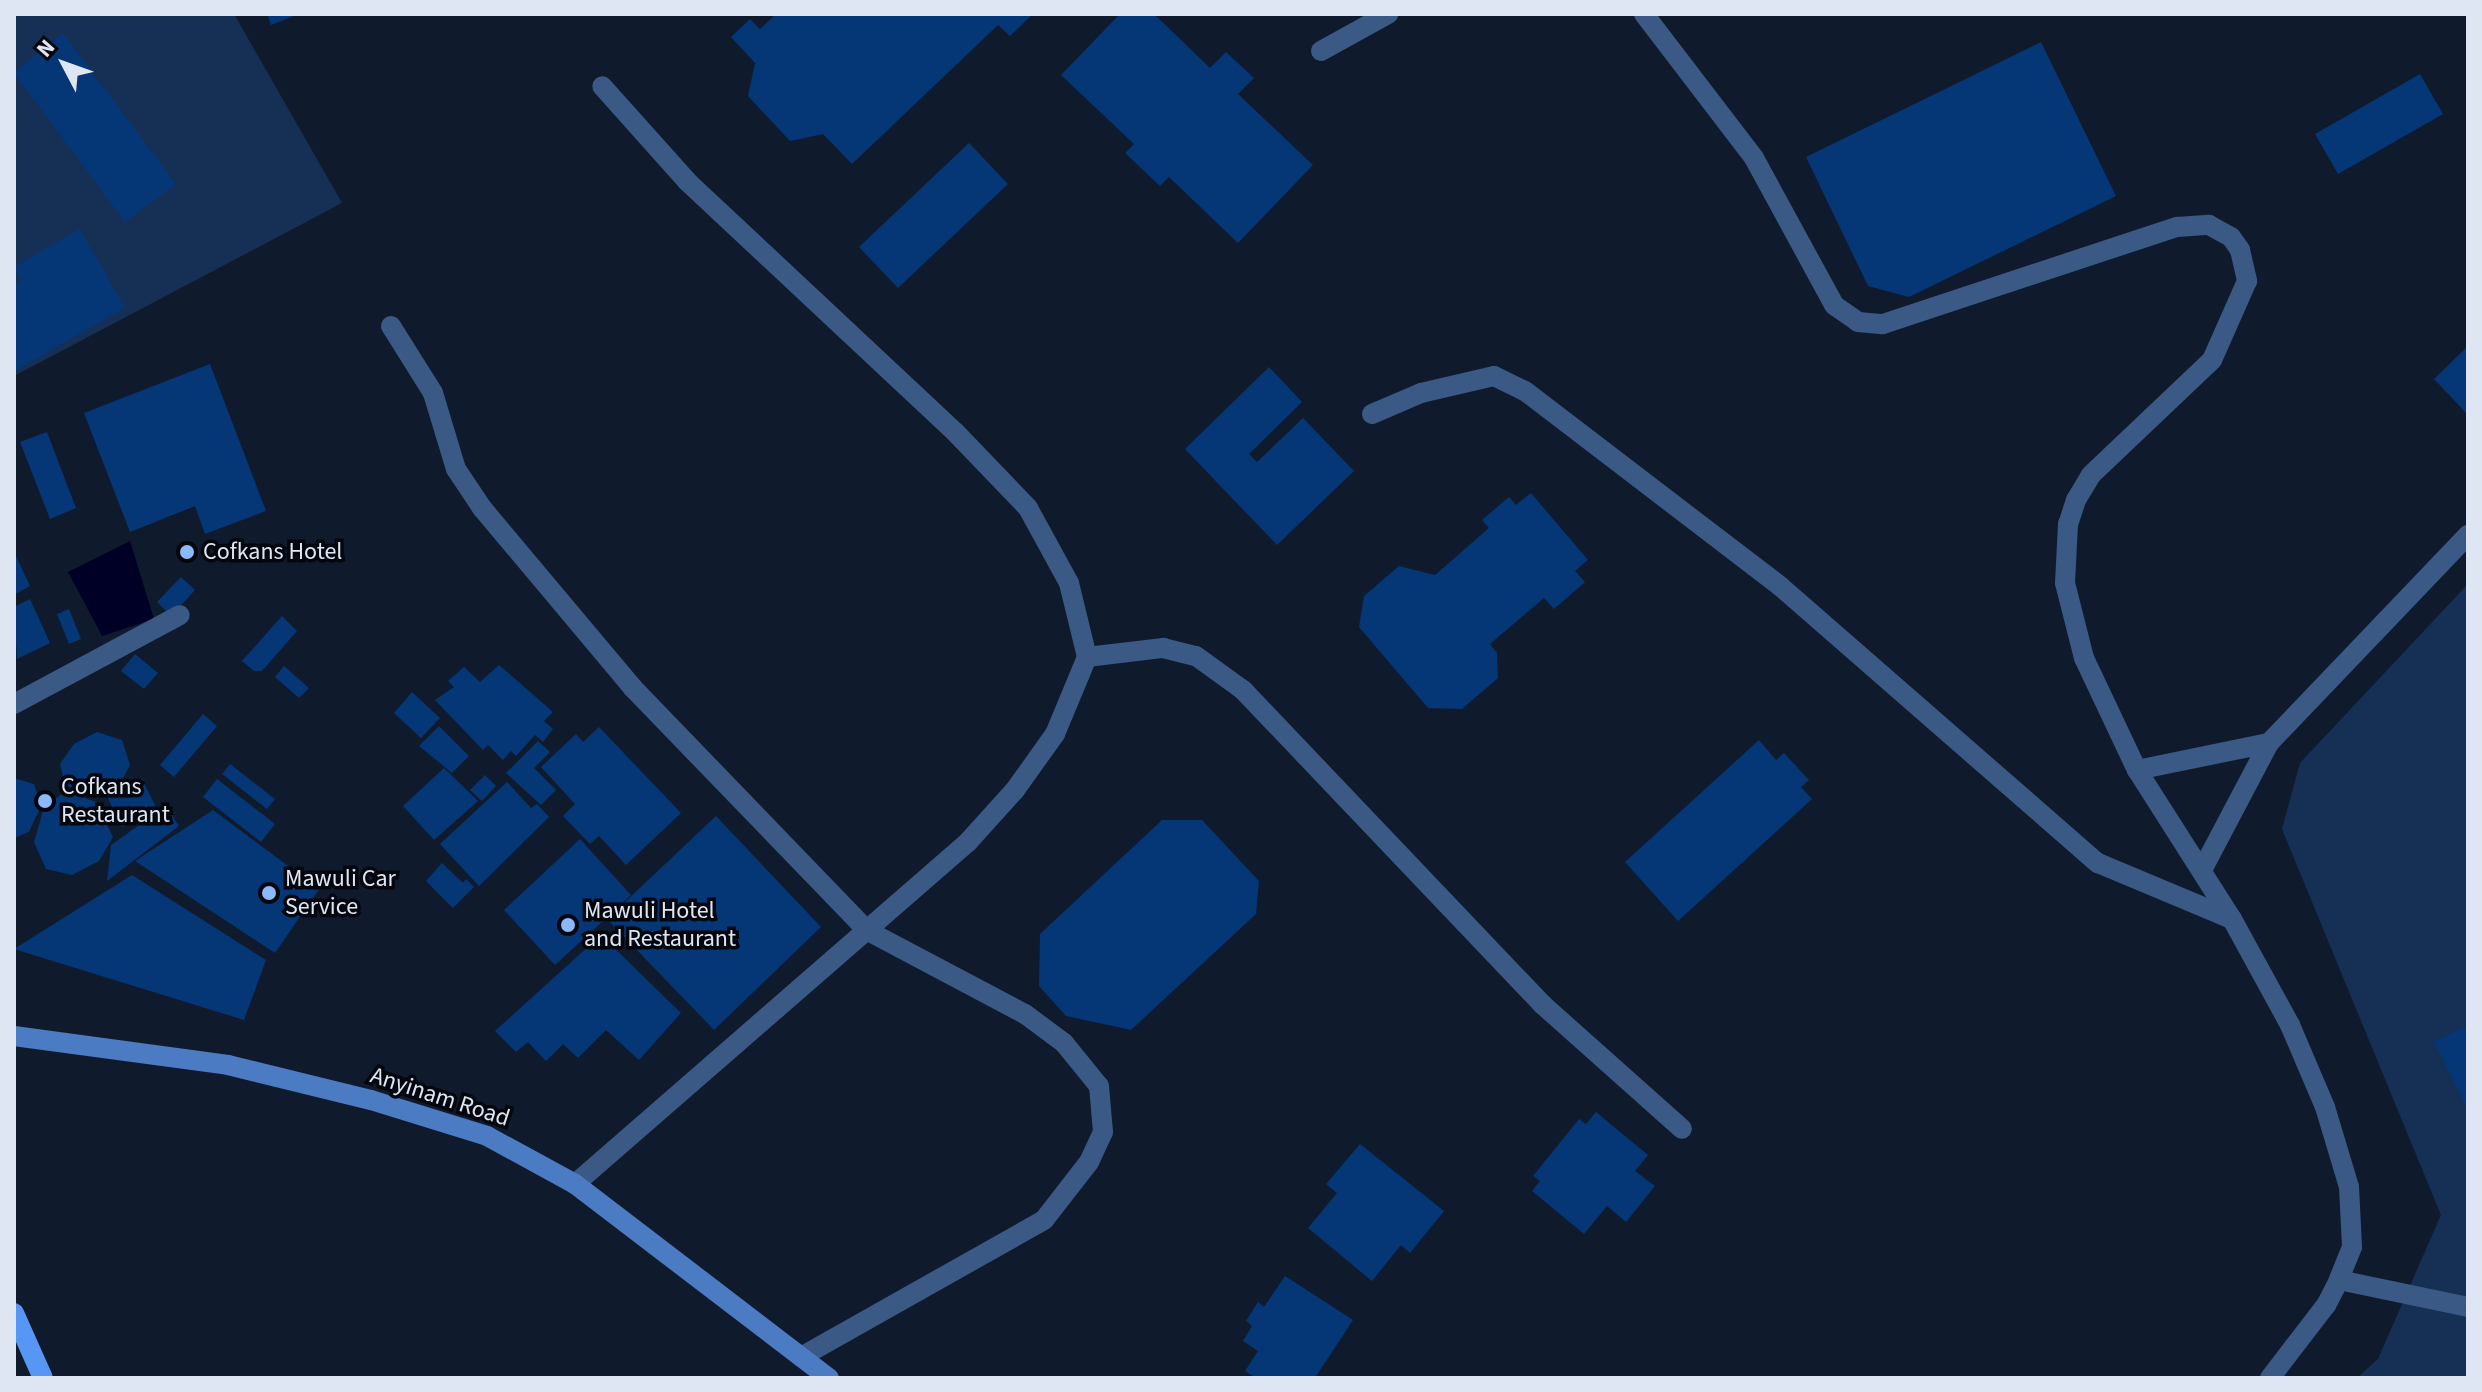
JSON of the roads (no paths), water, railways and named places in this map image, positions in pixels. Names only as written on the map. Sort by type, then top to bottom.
[{"type":"main road","points":[[14,1313],[43,1378]]},
{"type":"street","points":[[1321,51],[1388,14]]},
{"type":"street","points":[[1644,14],[1754,158],[1834,305],[1858,322],[1883,324],[2177,227],[2209,225],[2222,230],[2240,250],[2247,281],[2212,360],[2091,475],[2068,524],[2070,613],[2084,658],[2137,770],[2232,919],[2290,1025],[2333,1134],[2352,1216],[2352,1247],[2326,1305],[2270,1378]]},
{"type":"street","points":[[575,1184],[968,842],[1015,790],[1055,734],[1087,657],[1069,583],[1028,508],[965,442],[687,181],[602,86]]},
{"type":"street","points":[[391,326],[433,393],[456,469],[511,549],[632,687],[868,931],[1025,1014],[1064,1043],[1099,1086],[1103,1132],[1089,1162],[1044,1220],[801,1357]]},
{"type":"street","points":[[1372,414],[1421,393],[1494,376],[1525,391],[1791,596],[2098,863],[2232,919]]},
{"type":"street","points":[[2202,870],[2269,743],[2468,535]]},
{"type":"street","points":[[14,704],[180,615]]},
{"type":"street","points":[[1087,657],[1163,648],[1196,656],[1243,690],[1543,1005],[1682,1129]]},
{"type":"street","points":[[2137,770],[2269,743]]},
{"type":"street","name":"Anyinam Road","points":[[14,1036],[228,1065],[371,1100],[487,1136],[575,1184],[829,1378]]},
{"type":"street","points":[[2339,1280],[2468,1307]]},
{"type":"place","name":"Cofkans Hotel","points":[[187,552]]},
{"type":"place","name":"Cofkans Restaurant","points":[[45,801]]},
{"type":"place","name":"Mawuli Car Service","points":[[269,893]]},
{"type":"place","name":"Mawuli Hotel and Restaurant","points":[[568,925]]}]
